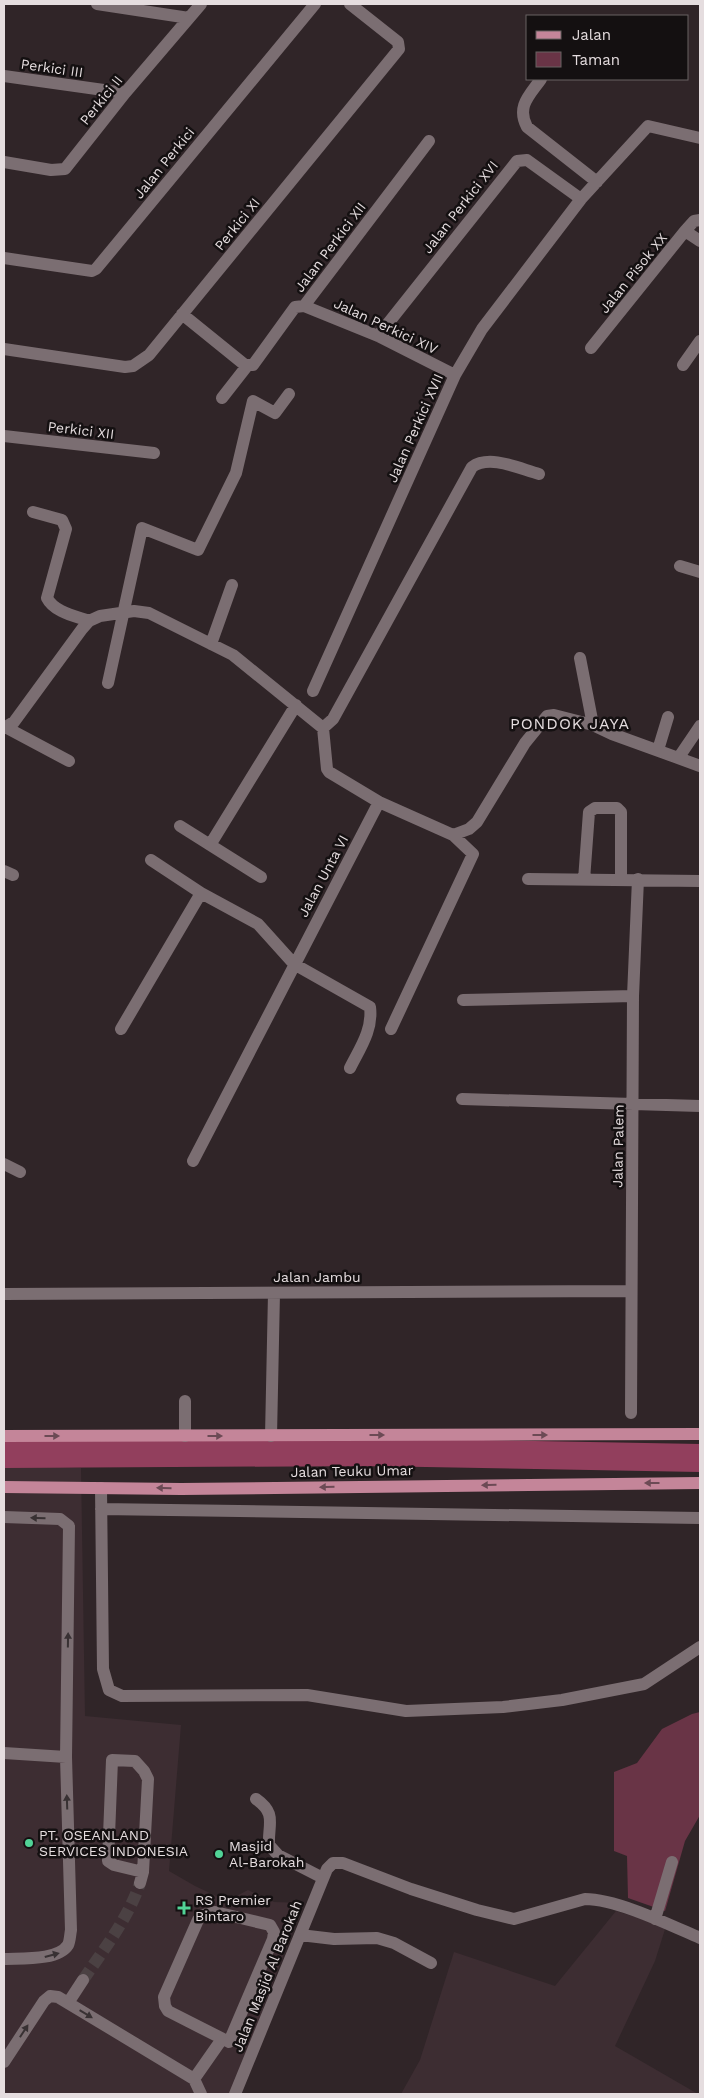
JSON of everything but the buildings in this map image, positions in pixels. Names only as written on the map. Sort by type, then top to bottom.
[{"type":"main road","points":[[4,1436],[700,1434]]},
{"type":"main road","name":"Jalan Teuku Umar","points":[[4,1487],[101,1488],[700,1483]]},
{"type":"street","points":[[98,4],[190,18]]},
{"type":"street","name":"Perkici II","points":[[4,162],[51,170],[65,169],[125,93],[202,4]]},
{"type":"street","name":"Jalan Perkici","points":[[4,258],[92,271],[96,269],[315,4]]},
{"type":"street","name":"Perkici XI","points":[[4,349],[125,367],[133,366],[149,355],[399,49],[398,42],[350,4]]},
{"type":"street","name":"Perkici III","points":[[4,76],[125,93]]},
{"type":"street","points":[[540,80],[525,102],[522,111],[526,127],[597,182]]},
{"type":"street","points":[[581,199],[648,126],[700,138]]},
{"type":"street","name":"Jalan Perkici XII","points":[[222,398],[295,308],[304,306],[429,141]]},
{"type":"street","name":"Jalan Perkici XVI","points":[[378,336],[506,172],[517,161],[527,160],[581,199]]},
{"type":"street","name":"Jalan Perkici XVII","points":[[313,691],[455,375],[482,329],[581,199]]},
{"type":"street","name":"Jalan Pisok XX","points":[[591,348],[685,231],[694,221],[700,220]]},
{"type":"street","points":[[685,231],[700,241]]},
{"type":"street","name":"Jalan Perkici XIV","points":[[304,306],[378,336],[455,375]]},
{"type":"street","points":[[182,314],[250,365]]},
{"type":"street","points":[[683,365],[700,341]]},
{"type":"street","points":[[108,683],[142,528],[198,550],[236,473],[253,401],[275,413],[290,394]]},
{"type":"street","name":"Perkici XII","points":[[4,436],[154,453]]},
{"type":"street","points":[[323,728],[333,719],[472,467],[487,462],[505,464],[539,474]]},
{"type":"street","points":[[33,512],[62,520],[66,529],[47,598],[50,604],[60,610],[89,621]]},
{"type":"street","points":[[680,566],[700,572]]},
{"type":"street","points":[[211,644],[232,585]]},
{"type":"street","points":[[69,761],[5,728],[14,722],[89,621],[100,616],[125,612],[150,613],[233,655],[323,728],[327,769],[329,772],[379,802],[453,835],[472,854],[391,1029]]},
{"type":"street","points":[[580,658],[593,725]]},
{"type":"street","points":[[210,845],[296,705]]},
{"type":"street","points":[[453,835],[469,829],[477,822],[525,743],[547,716],[554,715],[593,725],[612,734],[700,766]]},
{"type":"street","points":[[658,750],[668,717]]},
{"type":"street","points":[[679,758],[700,726]]},
{"type":"street","name":"Jalan Unta VI","points":[[193,1161],[379,802]]},
{"type":"street","points":[[584,880],[589,812],[595,808],[617,808],[621,812],[621,880]]},
{"type":"street","points":[[180,826],[261,877]]},
{"type":"street","points":[[151,860],[201,893],[258,924],[294,964],[370,1007],[371,1018],[367,1034],[350,1068]]},
{"type":"street","points":[[528,880],[638,879],[700,881]]},
{"type":"street","name":"Jalan Palem","points":[[631,1413],[634,1105],[633,996],[638,879]]},
{"type":"street","points":[[121,1029],[201,893]]},
{"type":"street","points":[[463,1000],[633,996]]},
{"type":"street","points":[[462,1099],[700,1106]]},
{"type":"street","points":[[4,1164],[20,1172]]},
{"type":"street","name":"Jalan Jambu","points":[[4,1294],[631,1291]]},
{"type":"street","points":[[271,1436],[274,1293]]},
{"type":"street","points":[[185,1401],[185,1436]]},
{"type":"street","points":[[101,1488],[103,1669],[109,1690],[122,1696],[307,1696],[406,1711],[503,1707],[562,1700],[644,1684],[700,1647]]},
{"type":"street","points":[[101,1509],[700,1518]]},
{"type":"street","points":[[4,1517],[60,1519],[69,1526],[66,1757],[71,1930],[69,1942],[62,1952],[52,1955],[4,1959]]},
{"type":"street","points":[[4,1753],[66,1757]]},
{"type":"street","points":[[112,1760],[135,1761],[148,1779],[142,1878],[108,1861],[112,1760]]},
{"type":"street","points":[[256,1799],[265,1806],[271,1817],[269,1845],[278,1855],[325,1874],[333,1863],[343,1863],[411,1889],[477,1910],[514,1919],[585,1899],[597,1899],[655,1919],[700,1938]]},
{"type":"street","points":[[655,1919],[672,1862]]},
{"type":"street","name":"Jalan Masjid Al Barokah","points":[[235,2094],[325,1874]]},
{"type":"street","points":[[215,1912],[270,1925],[274,1932],[273,1939],[229,2042],[222,2039],[168,2011],[165,2006],[164,1997],[198,1920],[203,1915],[215,1912]]},
{"type":"street","points":[[300,1935],[334,1939],[377,1938],[394,1943],[432,1963]]},
{"type":"street","points":[[68,2003],[83,1980]]},
{"type":"street","points":[[4,2062],[44,2001],[50,1996],[58,1997],[194,2079],[200,2094]]},
{"type":"street","points":[[194,2079],[222,2039]]},
{"type":"shaded area","points":[[4,1464],[81,1468],[85,1716],[181,1725],[169,1871],[227,1901],[248,1890],[274,1902],[303,1903],[231,2094],[4,2094]]},
{"type":"shaded area","points":[[616,1911],[666,1926],[655,1961],[615,2046],[698,2094],[401,2094],[420,2060],[454,1952],[555,1986]]},
{"type":"green space","points":[[700,1712],[700,1815],[685,1841],[665,1911],[628,1898],[627,1856],[614,1851],[614,1772],[637,1763],[662,1729]]},
{"type":"waterway","points":[[4,1454],[370,1452],[700,1458]]},
{"type":"tunnel","points":[[83,1980],[122,1921],[140,1883]]},
{"type":"place","name":"PT. OSEANLAND SERVICES INDONESIA","points":[[29,1843]]},
{"type":"place","name":"Masjid Al-Barokah","points":[[219,1854]]},
{"type":"place","name":"RS Premier Bintaro","points":[[184,1908]]},
{"type":"district","name":"PONDOK JAYA","points":[[570,723]]}]
